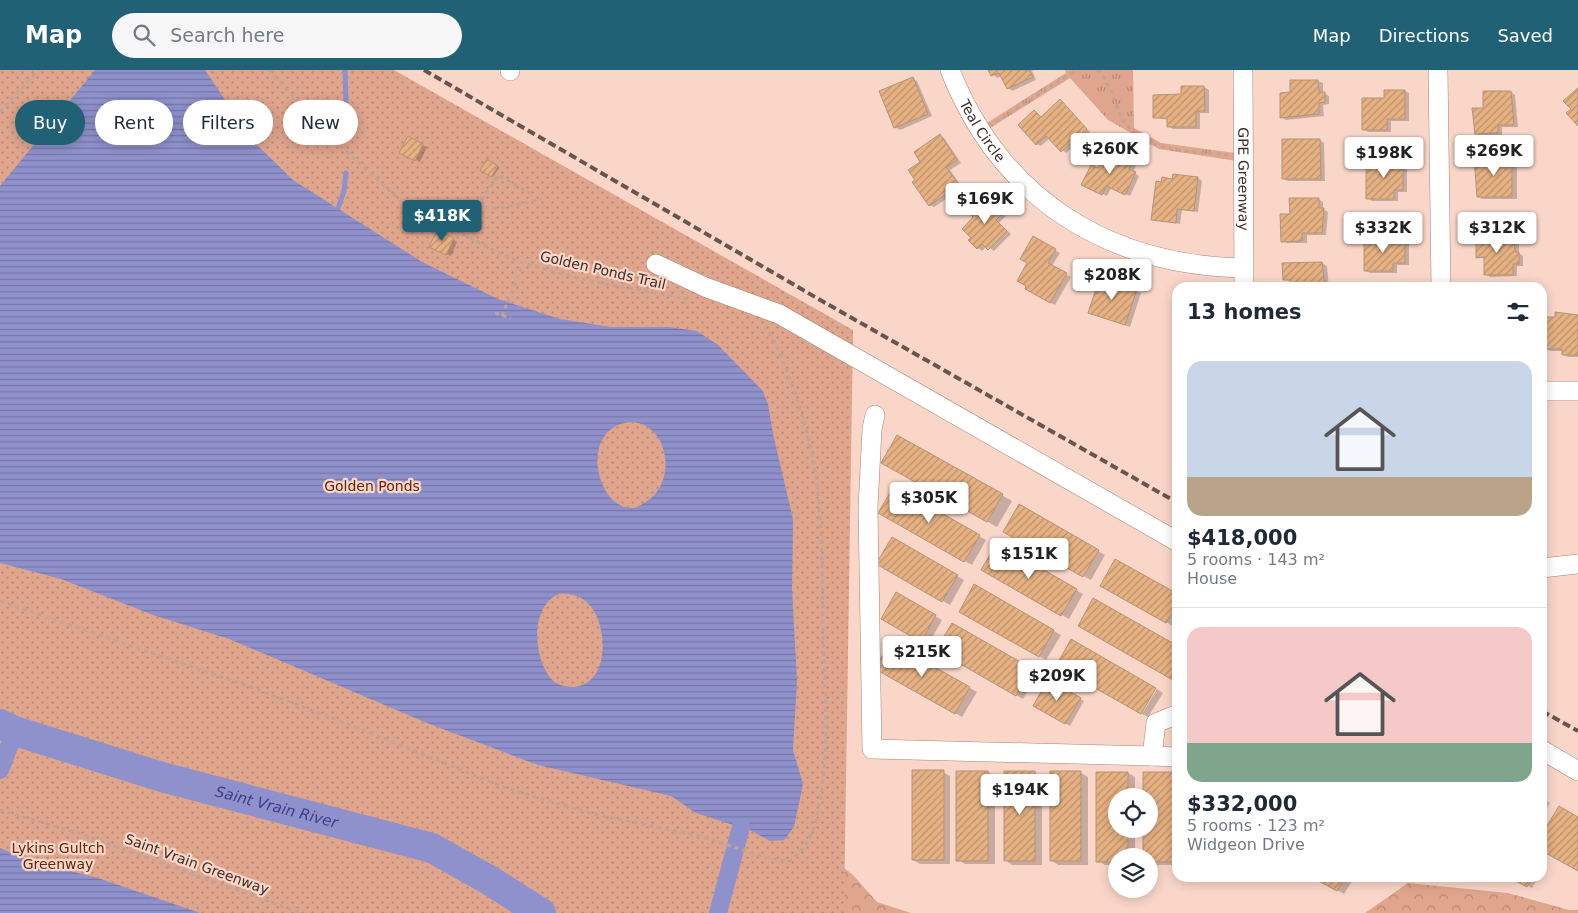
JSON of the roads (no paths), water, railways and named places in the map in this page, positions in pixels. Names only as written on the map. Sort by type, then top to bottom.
[{"type":"street","name":"Teal Circle","points":[[950,70],[960,95],[981,132],[1010,169],[1063,216],[1098,236],[1155,258],[1212,267],[1243,268]]},
{"type":"street","name":"GPE Greenway","points":[[1243,70],[1244,282]]},
{"type":"street","points":[[1438,70],[1440,282]]},
{"type":"street","points":[[656,264],[713,290],[779,314],[1172,539]]},
{"type":"street","points":[[1547,392],[1578,391]]},
{"type":"street","points":[[876,415],[872,429],[868,508],[872,749],[1172,757]]},
{"type":"street","points":[[1547,567],[1578,564]]},
{"type":"street","points":[[1152,756],[1156,722],[1172,716]]},
{"type":"street","points":[[1547,753],[1578,771]]},
{"type":"water","points":[[95,70],[205,70],[225,100],[183,100],[183,145],[257,145],[293,180],[422,262],[498,299],[560,319],[611,327],[669,327],[697,331],[718,345],[762,390],[768,404],[793,519],[792,589],[797,680],[793,750],[803,784],[794,827],[784,840],[770,841],[752,831],[696,813],[671,796],[538,765],[427,723],[229,639],[153,615],[61,579],[0,563],[0,186],[34,145],[85,145],[85,100],[70,100]],"holes":[[[631,422],[644,425],[654,432],[661,442],[665,466],[663,479],[658,490],[650,499],[640,506],[633,508],[620,505],[609,496],[602,483],[598,467],[598,451],[604,437],[614,427]],[[559,594],[577,596],[590,605],[598,619],[603,644],[601,661],[595,675],[590,681],[575,687],[556,683],[548,675],[542,664],[537,637],[538,623],[542,611],[549,601]]]},
{"type":"water","points":[[0,848],[30,861],[98,878],[200,913],[0,913]]},
{"type":"waterway","points":[[345,70],[346,100]]},
{"type":"waterway","points":[[338,208],[344,191],[346,173]]},
{"type":"waterway","name":"Saint Vrain River","points":[[0,724],[15,731],[162,777],[432,848],[489,880],[541,913]]},
{"type":"waterway","points":[[0,770],[15,731]]},
{"type":"waterway","points":[[718,913],[741,827]]},
{"type":"railway","points":[[424,70],[822,301],[1172,500]]},
{"type":"railway","points":[[1547,714],[1578,731]]},
{"type":"park label","name":"Golden Ponds","points":[[372,486]]},
{"type":"park label","name":"Lykins Gultch Greenway","points":[[58,856]]}]
